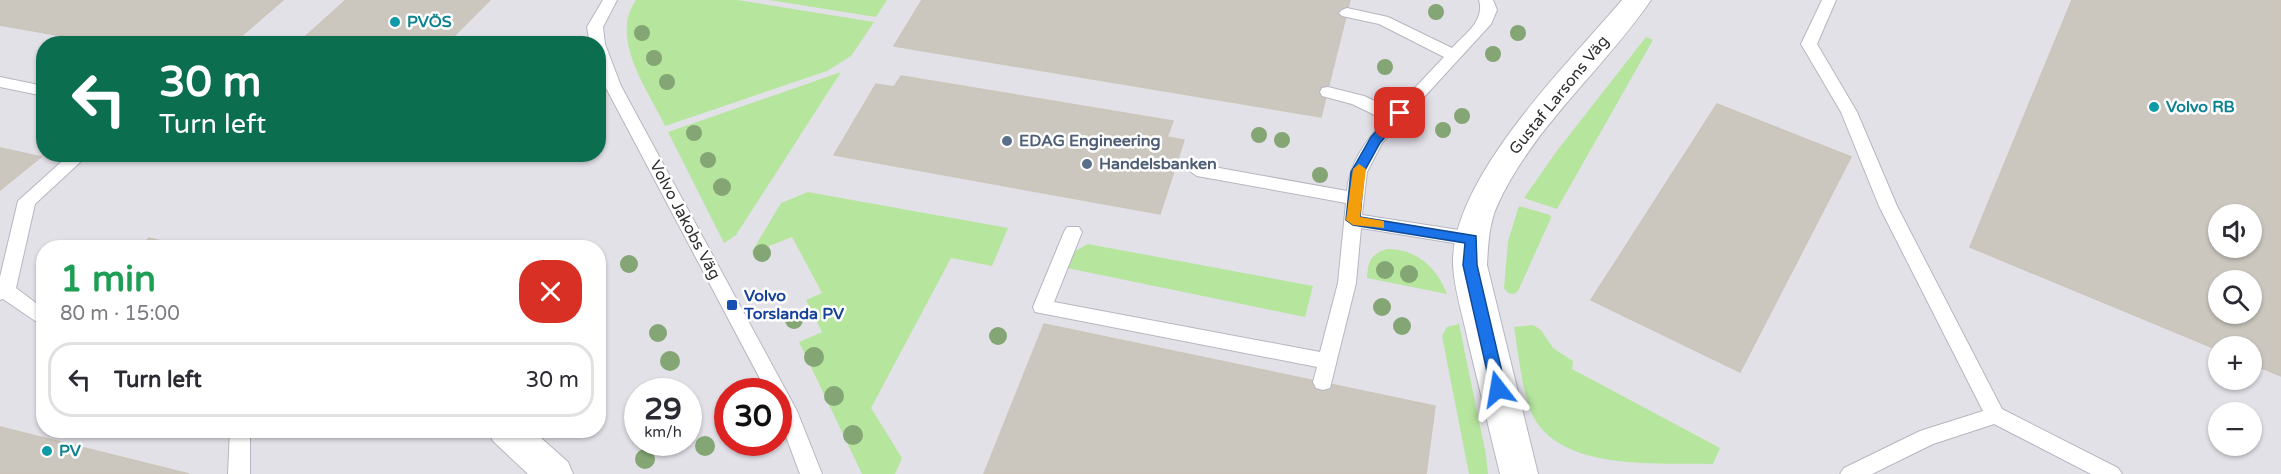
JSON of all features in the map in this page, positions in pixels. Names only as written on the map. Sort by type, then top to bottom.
[{"type":"street","name":"Gustaf Larsons Väg","points":[[1519,474],[1477,304],[1470,265],[1472,239],[1480,208],[1510,154],[1637,0]]},
{"type":"street","points":[[515,438],[554,474]]},
{"type":"lane","name":"Volvo Jakobs Väg","points":[[597,36],[595,27],[610,0]]},
{"type":"lane","points":[[1323,382],[1347,283],[1358,172],[1376,140],[1483,24],[1489,10],[1486,0]]},
{"type":"lane","points":[[1829,0],[1809,44],[1848,112],[1888,206],[1995,415],[2111,474]]},
{"type":"lane","points":[[1347,14],[1383,20],[1455,56]]},
{"type":"lane","name":"Volvo Jakobs Väg","points":[[606,66],[613,86],[770,378]]},
{"type":"lane","points":[[0,82],[36,89]]},
{"type":"lane","points":[[1328,92],[1358,100],[1396,118]]},
{"type":"lane","points":[[36,315],[3,292],[27,201],[72,162]]},
{"type":"lane","points":[[1197,170],[1354,198]]},
{"type":"lane","points":[[1353,220],[1472,239]]},
{"type":"lane","points":[[1073,232],[1042,307],[1106,328],[1328,361]]},
{"type":"lane","points":[[1851,474],[1927,437],[1995,415]]},
{"type":"lane","name":"Volvo Jakobs Väg","points":[[792,422],[811,474]]},
{"type":"lane","points":[[239,474],[240,438]]},
{"type":"shaded area","points":[[0,0],[2281,0],[2281,474],[0,474]]},
{"type":"green space","points":[[636,0],[738,0],[874,22],[851,56],[827,71],[665,126],[641,81],[629,48],[627,31],[629,15]]},
{"type":"green space","points":[[769,0],[887,0],[876,17]]},
{"type":"green space","points":[[1646,37],[1653,40],[1557,209],[1524,198],[1556,152]]},
{"type":"green space","points":[[841,72],[736,235],[724,243],[668,132]]},
{"type":"green space","points":[[808,192],[1008,228],[992,266],[951,258],[871,408],[902,458],[895,474],[862,474],[799,342],[822,332],[806,300],[822,293],[792,237],[751,253],[781,203]]},
{"type":"green space","points":[[1519,206],[1550,215],[1551,218],[1518,291],[1514,294],[1508,293],[1504,288],[1508,241]]},
{"type":"green space","points":[[1088,244],[1313,286],[1305,317],[1067,268],[1075,251]]},
{"type":"green space","points":[[1387,249],[1408,252],[1417,256],[1432,268],[1447,294],[1367,278],[1368,267],[1373,256]]},
{"type":"green space","points":[[1459,324],[1488,474],[1469,474],[1442,336],[1447,327]]},
{"type":"green space","points":[[1533,325],[1541,330],[1553,348],[1573,361],[1572,369],[1720,448],[1713,464],[1635,463],[1607,460],[1581,453],[1558,443],[1540,427],[1528,404],[1523,385],[1514,327]]},
{"type":"building","points":[[0,0],[283,0],[241,36],[62,36],[0,25]]},
{"type":"building","name":"PVÖS","points":[[346,0],[490,0],[454,36],[306,36]]},
{"type":"building","points":[[922,0],[1350,0],[1321,117],[894,46]]},
{"type":"building","name":"Volvo RB","points":[[2072,0],[2281,0],[2281,376],[2262,368],[2262,336],[2208,336],[2208,346],[1970,247]]},
{"type":"building","points":[[901,76],[1173,121],[1167,137],[1184,140],[1160,214],[834,155],[876,84],[894,87]]},
{"type":"building","points":[[1717,104],[1851,157],[1740,372],[1591,300]]},
{"type":"building","points":[[0,148],[36,156],[36,161],[0,190]]},
{"type":"building","points":[[1044,324],[1435,406],[1426,474],[984,474]]},
{"type":"building","name":"PV","points":[[0,427],[36,436],[36,438],[44,438],[189,474],[0,474]]},
{"type":"slow traffic","points":[[1359,169],[1353,220],[1379,225]]},
{"type":"place","name":"PVÖS","points":[[395,22]]},
{"type":"place","name":"Volvo RB","points":[[2154,107]]},
{"type":"place","name":"EDAG Engineering","points":[[1007,141]]},
{"type":"place","name":"Handelsbanken","points":[[1087,164]]},
{"type":"place","name":"Volvo Torslanda PV","points":[[732,305]]},
{"type":"place","name":"PV","points":[[47,451]]},
{"type":"route","points":[[1400,113],[1376,140],[1358,172],[1353,220],[1472,239],[1470,265],[1498,389]]}]
